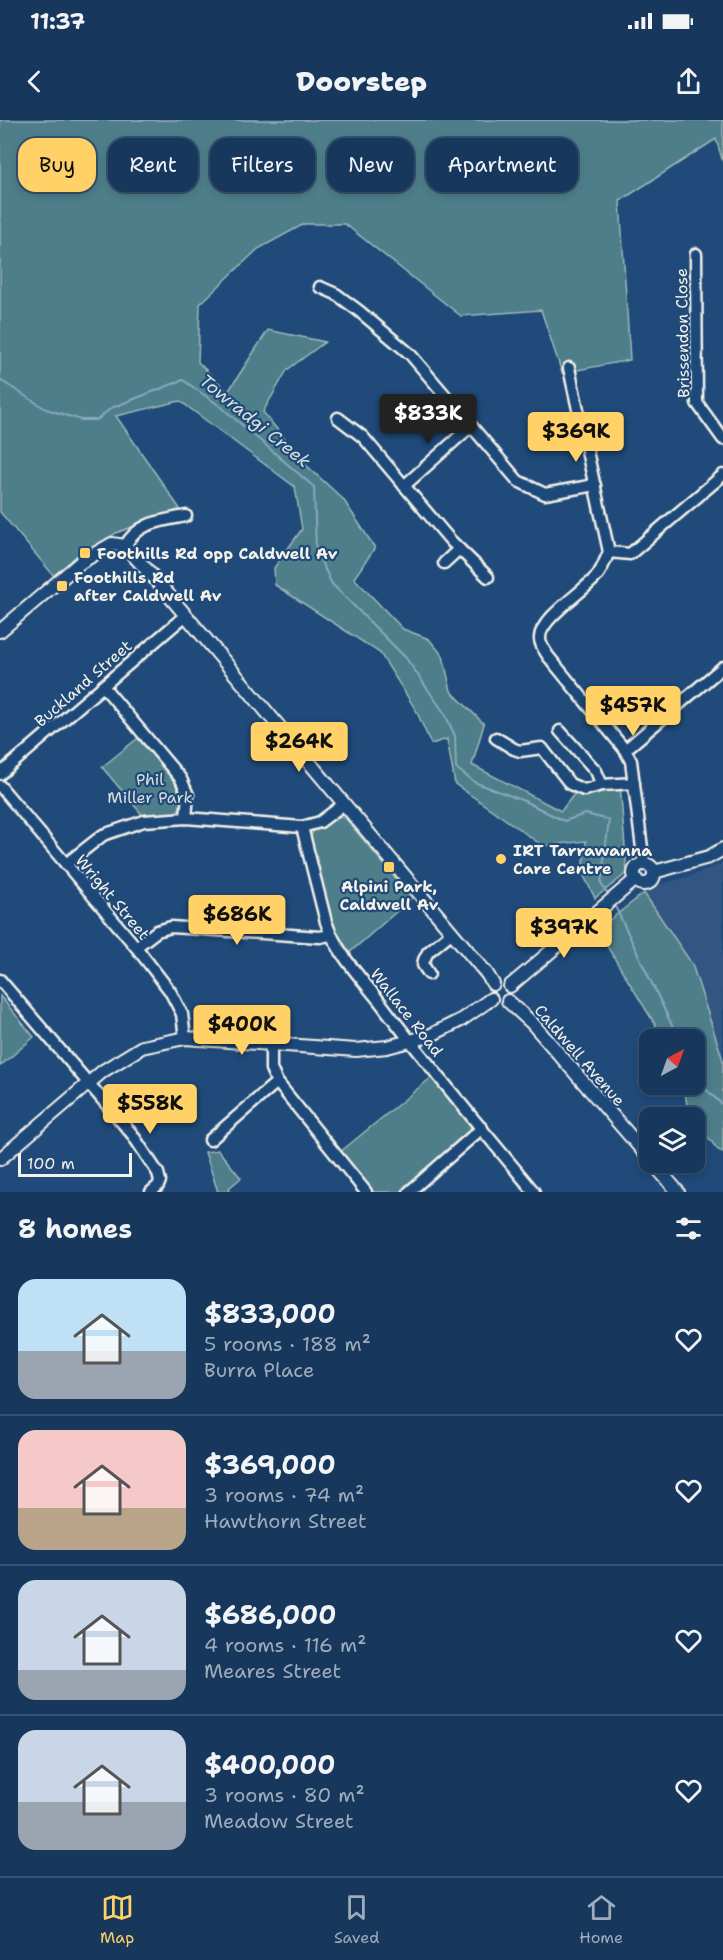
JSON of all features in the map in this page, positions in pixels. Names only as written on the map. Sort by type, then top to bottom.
[{"type":"main road","points":[[0,631],[81,562],[112,544],[125,546],[186,615],[451,933],[488,974],[493,984]]},
{"type":"main road","points":[[654,872],[709,858],[723,849]]},
{"type":"main road","points":[[644,864],[651,867],[654,872],[653,879],[648,884],[641,884],[636,879],[635,870],[644,864]]},
{"type":"main road","points":[[510,986],[636,879]]},
{"type":"main road","points":[[503,981],[510,986],[512,994],[508,1000],[500,1004],[491,999],[489,992],[493,984],[503,981]]},
{"type":"main road","points":[[0,1159],[117,1061],[132,1052],[165,1041],[185,1038],[356,1050],[387,1047],[429,1036],[460,1020],[491,999]]},
{"type":"main road","name":"Caldwell Avenue","points":[[508,1000],[532,1023],[639,1147]]},
{"type":"main road","name":"Caldwell Avenue","points":[[661,1173],[678,1192]]},
{"type":"street","name":"Brissendon Close","points":[[696,254],[697,403],[723,440]]},
{"type":"street","points":[[320,287],[336,294],[359,311],[410,354],[518,481],[545,494],[595,484]]},
{"type":"street","points":[[569,368],[609,552],[598,576],[547,622],[540,638],[548,656],[625,750],[631,761],[644,864]]},
{"type":"street","points":[[338,418],[363,437],[459,549],[488,577]]},
{"type":"street","points":[[404,486],[471,426]]},
{"type":"street","points":[[609,552],[630,554],[723,475]]},
{"type":"street","points":[[125,546],[130,536],[138,529],[186,516]]},
{"type":"street","points":[[444,563],[459,549]]},
{"type":"street","name":"Buckland Street","points":[[0,774],[186,615]]},
{"type":"street","points":[[625,750],[723,667]]},
{"type":"street","points":[[103,686],[181,779],[188,795],[186,818]]},
{"type":"street","points":[[560,731],[596,771],[602,785]]},
{"type":"street","points":[[496,738],[520,751],[542,748],[570,784],[584,790],[602,785],[634,783]]},
{"type":"street","name":"Wright Street","points":[[0,786],[136,947],[170,991],[182,1014],[185,1038]]},
{"type":"street","points":[[66,864],[103,835],[144,821],[186,818],[302,827],[320,822],[344,804]]},
{"type":"street","name":"Wallace Road","points":[[302,827],[330,935],[342,954],[409,1042],[534,1192]]},
{"type":"street","points":[[136,947],[157,931],[171,927],[320,937],[330,935]]},
{"type":"street","points":[[429,974],[423,965],[425,956],[451,933]]},
{"type":"street","points":[[0,980],[121,1120],[158,1173],[160,1181],[151,1192]]},
{"type":"street","points":[[272,1043],[272,1069],[277,1082],[366,1192]]},
{"type":"street","points":[[210,1140],[277,1082]]},
{"type":"street","points":[[409,1192],[482,1128]]},
{"type":"shaded area","points":[[723,863],[723,1060],[692,964],[644,893],[658,885],[688,877]]},
{"type":"green space","points":[[0,120],[723,120],[723,162],[716,139],[620,201],[630,360],[562,373],[541,310],[461,316],[345,224],[304,224],[258,249],[200,304],[198,362],[228,392],[268,330],[325,342],[287,370],[263,412],[306,465],[343,499],[375,548],[354,578],[403,629],[429,639],[443,656],[451,691],[484,724],[472,765],[561,811],[577,790],[620,784],[627,873],[595,898],[582,872],[586,841],[543,846],[455,784],[447,739],[431,744],[416,710],[380,653],[275,585],[274,568],[302,529],[295,487],[180,401],[116,416],[180,509],[116,533],[85,552],[54,576],[0,512]]},
{"type":"green space","name":"Phil Miller Park","points":[[138,738],[177,786],[182,805],[175,814],[144,817],[102,767]]},
{"type":"green space","points":[[342,817],[412,898],[348,954],[328,913],[309,839],[322,824]]},
{"type":"green space","points":[[644,893],[692,964],[723,1060],[723,1152],[718,1150],[705,1134],[705,1107],[687,1107],[685,1095],[705,1095],[705,1029],[658,1029],[597,930]]},
{"type":"green space","points":[[0,996],[34,1037],[0,1066]]},
{"type":"green space","points":[[432,1077],[471,1125],[469,1135],[402,1192],[372,1192],[340,1152]]},
{"type":"green space","points":[[218,1150],[241,1178],[229,1188],[230,1192],[218,1192],[205,1152]]},
{"type":"waterway","name":"Towradgi Creek","points":[[0,380],[46,409],[81,420],[97,420],[111,408],[183,380],[220,406],[314,487],[316,551],[332,584],[406,658],[445,714],[455,736],[456,768],[474,782],[524,801],[564,821],[586,814],[609,820],[601,884],[609,896]]},
{"type":"waterway","name":"Towradgi Creek","points":[[614,904],[674,1029]]},
{"type":"waterway","name":"Towradgi Creek","points":[[705,1089],[723,1105]]},
{"type":"place","name":"Foothills Rd opp Caldwell Av","points":[[85,553]]},
{"type":"place","name":"Foothills Rd after Caldwell Av","points":[[62,586]]},
{"type":"place","name":"IRT Tarrawanna Care Centre","points":[[501,859]]},
{"type":"place","name":"Alpini Park, Caldwell Av","points":[[389,867]]}]
